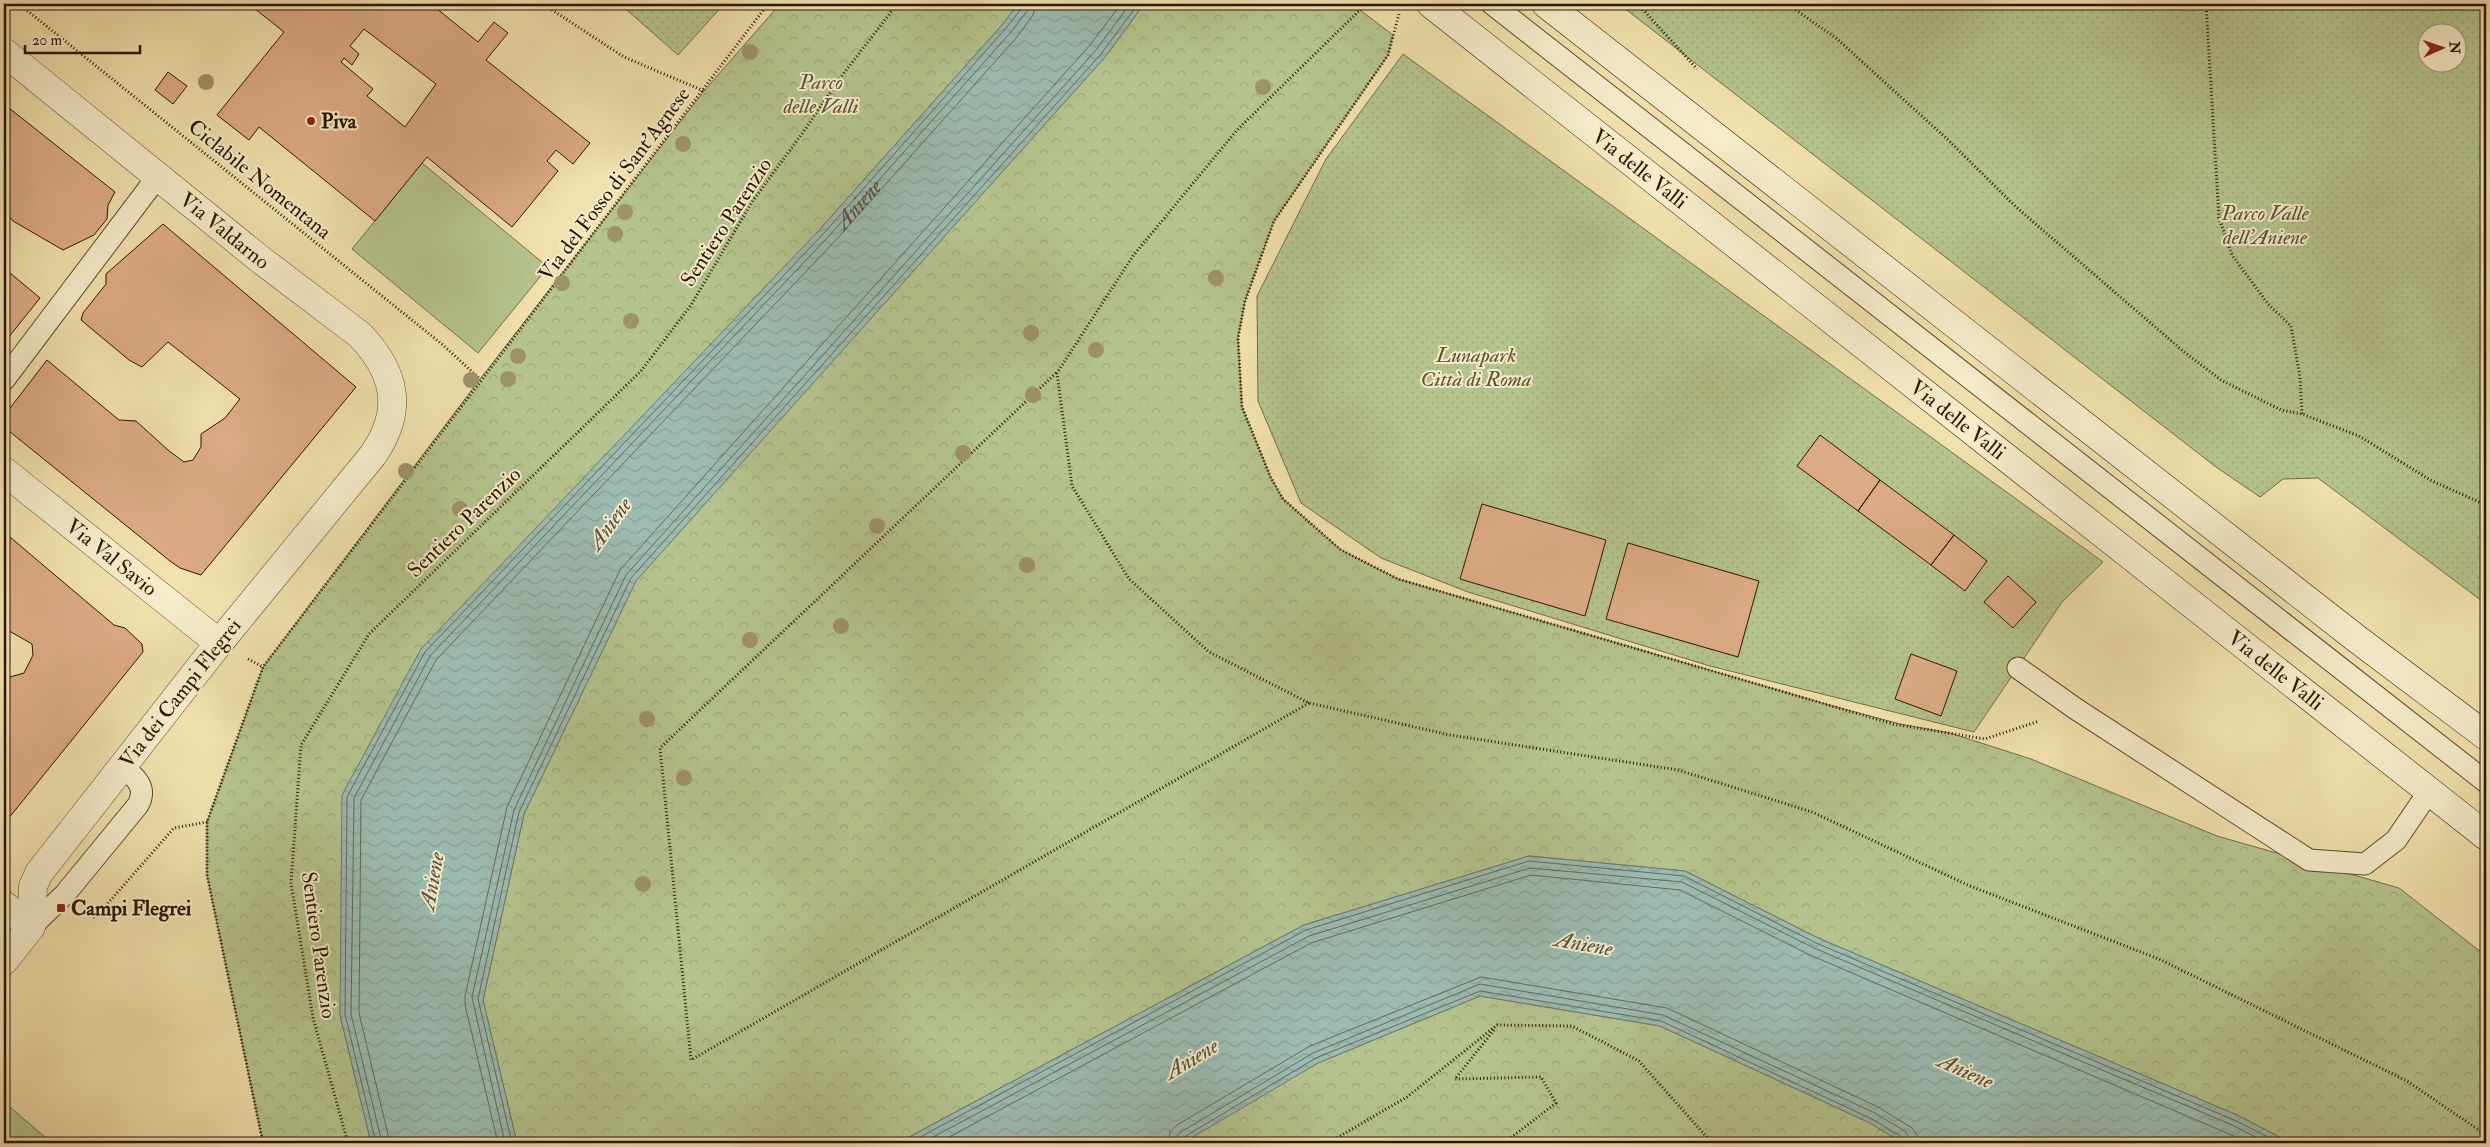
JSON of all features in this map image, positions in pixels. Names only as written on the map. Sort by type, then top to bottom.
[{"type":"main road","name":"Via delle Valli","points":[[1431,4],[2486,836]]},
{"type":"main road","points":[[1546,4],[2349,633],[2486,736]]},
{"type":"main road","name":"Via Valdarno","points":[[4,52],[260,260],[351,328],[374,349],[387,371],[392,392],[392,417],[385,438]]},
{"type":"main road","name":"Via dei Campi Flegrei","points":[[31,926],[33,886],[39,873],[219,643],[385,438]]},
{"type":"main road","name":"Via Val Savio","points":[[4,472],[219,643]]},
{"type":"main road","points":[[4,905],[31,926],[4,961]]},
{"type":"lane","name":"Via delle Valli","points":[[1492,4],[2486,782]]},
{"type":"lane","points":[[4,380],[158,176]]},
{"type":"lane","points":[[2018,668],[2076,709],[2310,860],[2365,864],[2396,840],[2430,790]]},
{"type":"lane","points":[[31,926],[49,912],[66,894],[138,805],[142,793],[139,782],[122,766]]},
{"type":"path","name":"Ciclabile Nomentana","points":[[19,4],[435,339],[480,379]]},
{"type":"path","points":[[543,4],[624,57],[704,91]]},
{"type":"path","name":"Via del Fosso di Sant'Agnese","points":[[263,1143],[236,1024],[207,875],[207,822],[263,666],[480,379],[704,91],[768,4]]},
{"type":"path","name":"Sentiero Parenzio","points":[[348,1143],[313,1018],[291,883],[300,745],[369,634],[619,395],[646,364],[691,305],[752,202],[838,81],[897,4]]},
{"type":"path","points":[[1309,702],[691,1060],[660,748],[1057,373],[1133,256],[1237,130],[1366,4]]},
{"type":"path","points":[[1638,4],[1697,69]]},
{"type":"path","points":[[1787,4],[1836,38],[1947,139],[2016,207],[2183,351],[2220,380],[2281,410],[2302,414],[2359,436],[2432,480],[2486,505]]},
{"type":"path","points":[[2206,4],[2219,218],[2232,255],[2268,304],[2291,326],[2300,377],[2302,414]]},
{"type":"path","points":[[1399,12],[1388,55],[1274,221],[1245,301],[1238,338],[1242,407],[1271,478],[1283,499],[1341,550],[1398,579],[1893,724],[1985,739],[2076,709]]},
{"type":"path","points":[[1057,373],[1072,486],[1129,578],[1209,652],[1309,702],[1450,735],[1678,770],[1812,812],[1970,886],[2159,959],[2407,1081],[2486,1135]]},
{"type":"path","points":[[82,908],[95,918],[174,828],[207,822]]},
{"type":"path","points":[[1497,1025],[1455,1079],[1541,1076],[1556,1103],[1504,1143]]},
{"type":"path","points":[[1328,1143],[1407,1096],[1497,1025],[1572,1026],[1639,1061],[1712,1143]]},
{"type":"green space","points":[[620,4],[724,4],[678,55]]},
{"type":"green space","name":"Parco delle Valli","points":[[780,4],[1018,4],[1002,25],[821,228],[340,1015],[371,1143],[263,1143],[207,875],[207,822],[263,667],[480,379],[704,91]]},
{"type":"green space","points":[[1144,4],[1352,4],[1393,35],[1388,55],[1274,221],[1245,301],[1238,338],[1242,407],[1271,478],[1283,499],[1341,550],[1398,579],[1829,705],[1900,724],[1950,733],[2031,759],[2217,836],[2399,888],[2486,956],[2486,1143],[2291,1143],[2237,1115],[1818,938],[1685,871],[1529,856],[1304,925],[898,1143],[517,1143],[483,1000],[524,814],[636,580],[1105,57]]},
{"type":"green space","name":"Parco Valle dell'Aniene","points":[[1619,4],[2486,4],[2486,604],[2318,478],[2283,479],[2260,497],[2216,467]]},
{"type":"green space","name":"Lunapark Città di Roma","points":[[1403,54],[2103,562],[2062,602],[1974,732],[1710,666],[1468,592],[1381,558],[1301,503],[1258,401],[1257,296],[1326,159]]},
{"type":"green space","points":[[422,163],[548,267],[478,353],[352,249]]},
{"type":"green space","points":[[1480,996],[1660,1026],[1870,1123],[1903,1143],[1179,1143],[1318,1063]]},
{"type":"green space","points":[[4,1102],[52,1143],[4,1143]]},
{"type":"water","name":"Aniene","points":[[1018,4],[1144,4],[1105,57],[636,581],[524,814],[483,1000],[517,1143],[371,1143],[340,1015],[342,795],[421,649],[821,228],[1002,25]]},
{"type":"water","name":"Aniene","points":[[1529,856],[1685,871],[1818,938],[2237,1115],[2291,1143],[1903,1143],[1870,1123],[1660,1026],[1480,996],[1318,1063],[1183,1143],[898,1143],[1304,925]]},
{"type":"building","name":"Piva","points":[[249,4],[431,4],[478,42],[494,22],[508,33],[486,60],[590,143],[573,164],[556,150],[547,161],[558,171],[512,227],[427,157],[375,221],[259,127],[249,140],[217,115],[284,32]],"holes":[[[364,29],[436,84],[405,127],[367,96],[373,89],[341,62],[344,58],[352,65],[359,54],[350,46]]]},
{"type":"building","points":[[168,72],[187,86],[173,104],[155,90]]},
{"type":"building","points":[[4,104],[115,192],[108,205],[107,219],[94,235],[63,250],[13,221],[4,210]]},
{"type":"building","points":[[163,224],[356,387],[201,575],[180,568],[170,561],[4,427],[4,416],[47,360],[119,420],[136,421],[184,462],[193,460],[201,447],[201,434],[225,418],[240,399],[168,342],[142,367],[129,360],[81,320],[83,313],[106,284],[106,274]]},
{"type":"building","points":[[4,268],[40,298],[4,343]]},
{"type":"building","points":[[1820,435],[1880,480],[1858,511],[1797,466]]},
{"type":"building","points":[[1880,480],[1954,535],[1931,565],[1858,511]]},
{"type":"building","points":[[1482,504],[1606,540],[1585,616],[1460,579]]},
{"type":"building","points":[[4,532],[114,625],[125,628],[142,644],[143,652],[4,824],[4,686],[10,677],[24,673],[33,655],[32,644],[4,628]]},
{"type":"building","points":[[1954,535],[1987,561],[1965,591],[1931,565]]},
{"type":"building","points":[[1628,543],[1759,581],[1738,657],[1606,619]]},
{"type":"building","points":[[2008,576],[2036,602],[2013,628],[1984,602]]},
{"type":"building","points":[[1911,654],[1957,671],[1941,716],[1895,699]]},
{"type":"place","name":"Piva","points":[[311,121]]},
{"type":"place","name":"Campi Flegrei","points":[[61,908]]}]
